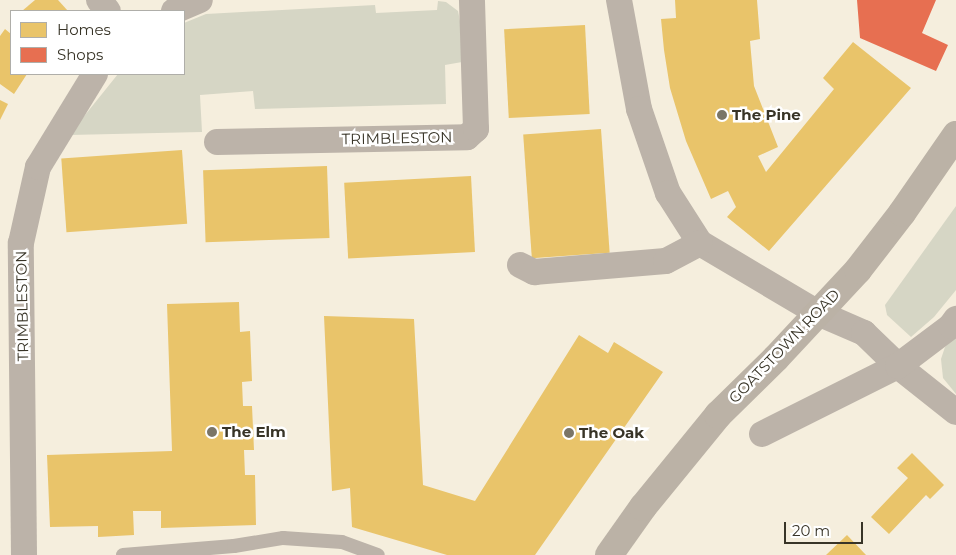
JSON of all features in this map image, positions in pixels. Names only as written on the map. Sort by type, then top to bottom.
[{"type":"main road","name":"GOATSTOWN ROAD","points":[[609,555],[643,507],[718,415],[858,270],[897,220],[956,135]]},
{"type":"street","points":[[99,0],[107,10]]},
{"type":"street","points":[[176,10],[200,0]]},
{"type":"street","name":"TRIMBLESTON","points":[[217,142],[467,137],[476,129],[472,0]]},
{"type":"street","points":[[619,0],[639,109],[668,193],[700,243],[818,313],[864,333],[898,366],[956,412]]},
{"type":"street","name":"TRIMBLESTON","points":[[24,555],[21,243],[38,167],[94,75]]},
{"type":"street","points":[[520,264],[534,272],[666,261],[700,243]]},
{"type":"street","points":[[762,434],[898,366],[951,326],[956,319]]},
{"type":"lane","points":[[123,555],[234,546],[283,538],[342,542],[378,555]]},
{"type":"green space","points":[[438,1],[446,2],[458,11],[460,21],[462,62],[445,65],[446,104],[255,109],[253,91],[200,95],[202,132],[69,135],[117,75],[185,75],[185,23],[206,14],[375,5],[376,13],[437,10]]},
{"type":"green space","points":[[956,206],[956,290],[934,317],[911,337],[887,315],[885,305]]},
{"type":"green space","points":[[956,336],[956,394],[943,378],[941,359],[945,347]]},
{"type":"building: Homes","points":[[35,0],[58,0],[67,10],[23,10]]},
{"type":"building: Homes","name":"The Pine","points":[[675,0],[757,0],[760,39],[750,41],[754,86],[778,147],[758,156],[766,172],[834,89],[823,78],[853,42],[911,88],[769,251],[727,217],[736,207],[728,191],[711,199],[686,141],[670,88],[661,19],[676,18]]},
{"type":"building: Homes","points":[[585,25],[590,114],[509,118],[504,29]]},
{"type":"building: Homes","points":[[5,29],[10,33],[10,75],[26,75],[14,94],[0,84],[0,36]]},
{"type":"building: Homes","points":[[0,100],[8,104],[0,120]]},
{"type":"building: Homes","points":[[601,129],[610,253],[532,258],[523,134]]},
{"type":"building: Homes","points":[[182,150],[187,224],[66,232],[61,158]]},
{"type":"building: Homes","points":[[327,166],[330,238],[206,242],[203,170]]},
{"type":"building: Homes","points":[[471,176],[475,252],[348,259],[344,183]]},
{"type":"building: Homes","name":"The Elm","points":[[239,302],[240,332],[250,331],[252,381],[242,382],[243,406],[252,406],[254,450],[244,450],[245,475],[255,475],[256,525],[161,528],[161,511],[133,511],[134,535],[98,537],[98,526],[50,527],[47,455],[172,451],[167,304]]},
{"type":"building: Homes","name":"The Oak","points":[[324,316],[414,319],[423,485],[475,501],[579,335],[608,353],[614,342],[663,372],[535,555],[447,555],[352,527],[350,488],[332,491]]},
{"type":"building: Homes","points":[[912,453],[944,485],[930,499],[926,495],[889,534],[871,517],[908,478],[897,468]]},
{"type":"building: Homes","points":[[847,535],[866,555],[826,555]]},
{"type":"building: Shops","points":[[857,0],[936,0],[922,33],[948,45],[936,71],[860,38]]},
{"type":"place","name":"The Pine","points":[[722,115]]},
{"type":"place","name":"The Elm","points":[[212,432]]},
{"type":"place","name":"The Oak","points":[[569,433]]}]
